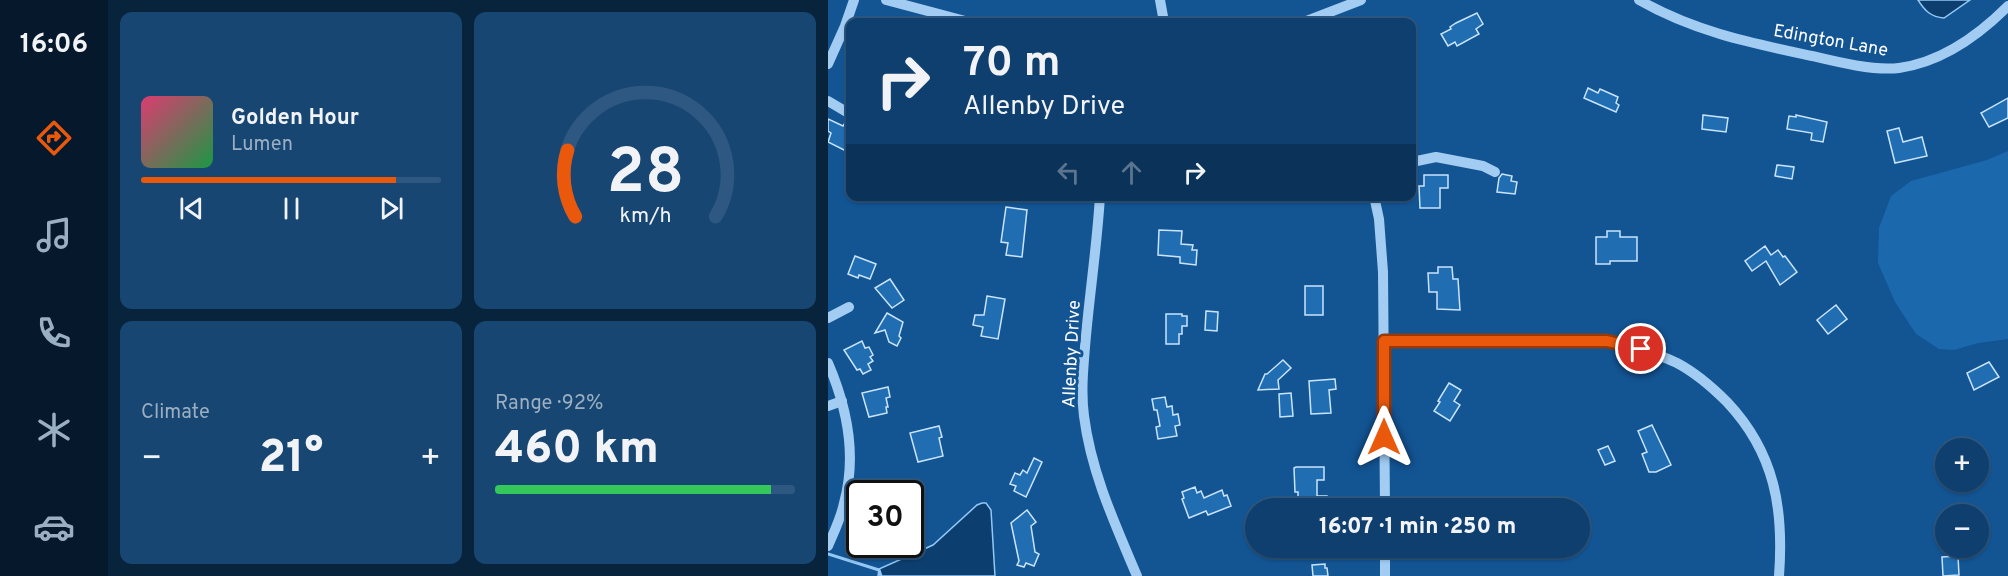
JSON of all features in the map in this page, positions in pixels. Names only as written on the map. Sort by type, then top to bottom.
[{"type":"street","points":[[848,18],[854,0]]},
{"type":"street","points":[[886,0],[941,18]]},
{"type":"street","points":[[1160,0],[1163,18]]},
{"type":"street","points":[[1314,18],[1360,0]]},
{"type":"street","name":"Edington Lane","points":[[1639,0],[1692,26],[1728,38],[1863,66],[1898,68],[1938,58],[1964,44],[2008,6]]},
{"type":"street","points":[[828,64],[846,23]]},
{"type":"street","points":[[828,101],[846,112]]},
{"type":"street","points":[[1416,161],[1436,157],[1483,166],[1495,172]]},
{"type":"street","name":"Allenby Drive","points":[[1100,201],[1082,390],[1084,415],[1092,461],[1137,576]]},
{"type":"street","points":[[1375,201],[1379,219],[1382,262],[1385,498]]},
{"type":"street","points":[[828,318],[849,307]]},
{"type":"street","points":[[1384,341],[1607,341],[1641,349],[1678,363],[1715,389],[1753,435],[1766,459],[1774,484],[1780,518],[1779,576]]},
{"type":"street","points":[[828,363],[842,400],[849,432],[850,457],[844,504],[828,546]]},
{"type":"street","points":[[828,406],[842,400]]},
{"type":"street","points":[[1385,558],[1385,576]]},
{"type":"shaded area","points":[[1918,0],[1970,0],[1944,18],[1929,13]]},
{"type":"shaded area","points":[[2008,151],[2008,339],[1978,343],[1954,350],[1939,349],[1916,334],[1895,302],[1878,263],[1879,228],[1891,196],[1911,181],[1987,160]]},
{"type":"shaded area","points":[[986,503],[991,510],[995,576],[878,576],[879,569],[904,558],[924,558],[924,549],[933,545],[977,505]]},
{"type":"building","points":[[1477,13],[1483,24],[1476,29],[1479,34],[1457,46],[1455,42],[1448,46],[1441,34],[1451,29],[1450,27],[1456,23]]},
{"type":"building","points":[[1588,88],[1598,93],[1600,89],[1618,97],[1616,103],[1619,105],[1616,112],[1584,98]]},
{"type":"building","points":[[2008,98],[2008,118],[1989,127],[1981,113]]},
{"type":"building","points":[[1703,115],[1728,118],[1726,132],[1702,129]]},
{"type":"building","points":[[1796,115],[1827,122],[1823,142],[1811,140],[1812,133],[1787,129],[1789,116],[1796,117]]},
{"type":"building","points":[[828,119],[843,126],[846,123],[846,151],[828,142],[831,133],[828,131]]},
{"type":"building","points":[[1899,128],[1903,142],[1922,137],[1927,156],[1895,163],[1887,131]]},
{"type":"building","points":[[1777,165],[1794,167],[1792,179],[1775,176]]},
{"type":"building","points":[[1502,174],[1512,176],[1511,181],[1517,182],[1515,194],[1497,192],[1499,178]]},
{"type":"building","points":[[1424,175],[1448,175],[1448,188],[1440,188],[1440,208],[1420,208],[1419,186],[1424,186]]},
{"type":"building","points":[[1006,207],[1027,210],[1022,257],[1006,255],[1008,243],[1001,242]]},
{"type":"building","points":[[1159,230],[1182,231],[1181,244],[1193,245],[1192,250],[1197,250],[1196,265],[1180,263],[1180,257],[1158,255]]},
{"type":"building","points":[[1607,231],[1620,231],[1620,237],[1637,237],[1637,261],[1610,261],[1610,264],[1596,264],[1596,237],[1607,237]]},
{"type":"building","points":[[1765,246],[1771,255],[1778,250],[1797,272],[1780,285],[1766,261],[1752,271],[1745,261]]},
{"type":"building","points":[[855,256],[876,264],[870,279],[848,274]]},
{"type":"building","points":[[1438,267],[1452,267],[1453,279],[1458,279],[1460,310],[1437,309],[1437,292],[1429,292],[1428,273],[1438,273]]},
{"type":"building","points":[[890,279],[904,300],[892,308],[875,288]]},
{"type":"building","points":[[1305,286],[1323,286],[1323,315],[1305,315]]},
{"type":"building","points":[[987,296],[1005,299],[998,339],[981,336],[983,327],[973,325],[975,315],[984,315]]},
{"type":"building","points":[[1836,305],[1847,319],[1828,334],[1817,320]]},
{"type":"building","points":[[1206,311],[1218,312],[1217,331],[1205,330]]},
{"type":"building","points":[[887,313],[903,322],[899,336],[901,338],[897,346],[889,342],[885,330],[875,333]]},
{"type":"building","points":[[1166,314],[1187,316],[1187,326],[1182,326],[1182,334],[1179,334],[1179,344],[1166,344]]},
{"type":"building","points":[[862,341],[865,348],[869,347],[873,355],[870,357],[873,361],[868,364],[871,370],[863,374],[860,369],[857,370],[844,350]]},
{"type":"building","points":[[1283,360],[1291,368],[1278,380],[1279,389],[1258,390],[1265,374]]},
{"type":"building","points":[[1989,362],[1999,377],[1974,390],[1967,373]]},
{"type":"building","points":[[1335,379],[1336,389],[1329,390],[1331,413],[1311,414],[1309,381]]},
{"type":"building","points":[[1449,383],[1461,390],[1454,401],[1460,405],[1450,421],[1434,411]]},
{"type":"building","points":[[888,387],[890,397],[886,398],[887,413],[869,417],[862,393]]},
{"type":"building","points":[[1291,393],[1293,416],[1280,417],[1279,394]]},
{"type":"building","points":[[1165,397],[1167,407],[1172,406],[1173,415],[1178,414],[1180,425],[1175,426],[1177,436],[1158,439],[1156,427],[1160,426],[1152,399]]},
{"type":"building","points":[[1652,425],[1671,465],[1656,472],[1649,472],[1642,454],[1647,452],[1638,431]]},
{"type":"building","points":[[939,426],[943,456],[918,462],[910,433]]},
{"type":"building","points":[[1608,446],[1615,461],[1605,465],[1598,450]]},
{"type":"building","points":[[1034,458],[1042,462],[1026,497],[1014,491],[1016,486],[1010,484],[1015,473],[1020,475],[1023,470],[1027,473]]},
{"type":"building","points":[[1324,467],[1324,480],[1317,480],[1317,496],[1327,496],[1327,498],[1298,498],[1298,492],[1295,492],[1294,468]]},
{"type":"building","points":[[1195,487],[1197,493],[1201,491],[1204,498],[1222,490],[1224,496],[1227,495],[1231,506],[1208,515],[1206,511],[1189,518],[1182,499],[1184,498],[1182,492]]},
{"type":"building","points":[[1027,510],[1036,522],[1031,526],[1035,552],[1039,554],[1034,566],[1026,563],[1024,567],[1017,565],[1019,561],[1011,523]]},
{"type":"building","points":[[1942,558],[1958,558],[1959,575],[1943,576]]},
{"type":"building","points":[[1325,564],[1328,576],[1313,576],[1312,565]]},
{"type":"waterway","points":[[828,554],[879,570],[881,576]]},
{"type":"route","points":[[1384,437],[1384,341],[1607,341],[1641,349]]}]
